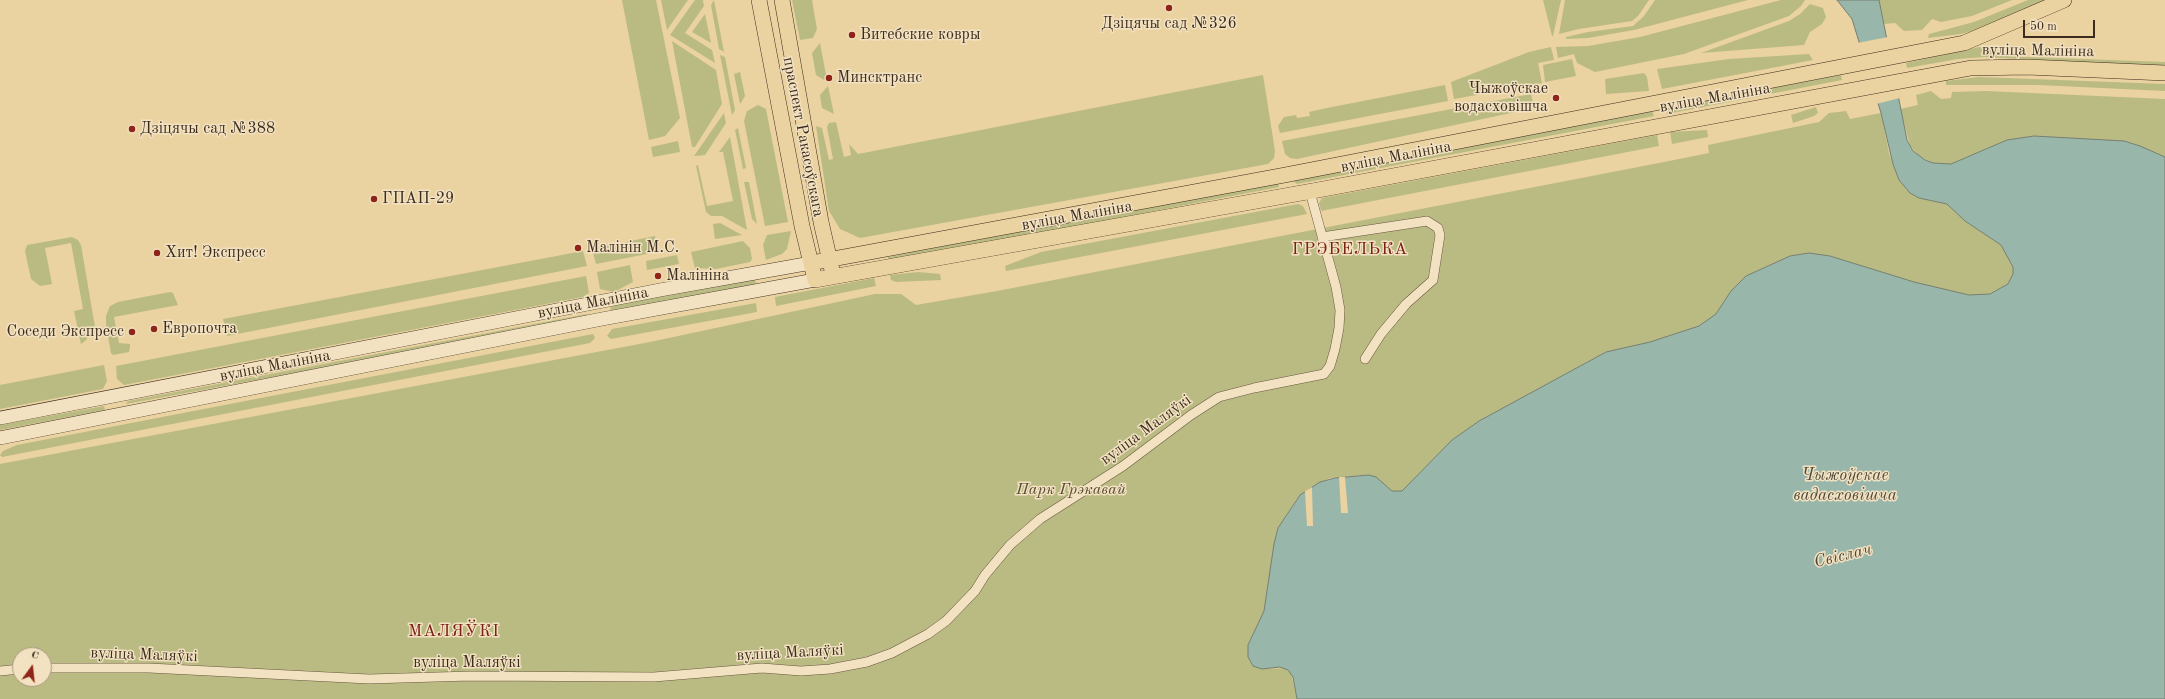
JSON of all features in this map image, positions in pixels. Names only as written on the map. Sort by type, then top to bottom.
[{"type":"main road","name":"праспект Ракасоўскага","points":[[758,0],[815,280]]},
{"type":"main road","name":"праспект Ракасоўскага","points":[[782,0],[821,222],[834,277]]},
{"type":"main road","name":"вуліца Малініна","points":[[0,418],[660,290],[830,260],[1286,175],[1964,43],[2064,0]]},
{"type":"main road","name":"вуліца Малініна","points":[[0,438],[587,322],[1310,192],[1664,125],[1828,96],[1932,74],[1971,68],[2028,67],[2165,73]]},
{"type":"main road","points":[[1286,175],[1290,195]]},
{"type":"street","name":"вуліца Маляўкі","points":[[52,668],[149,668],[369,678],[471,676],[654,678],[762,668],[801,671],[830,669],[866,662],[892,653],[928,634],[946,622],[975,591],[985,575],[1010,545],[1040,519],[1123,466],[1191,415],[1220,397],[1254,388],[1324,374],[1330,366],[1335,349],[1339,328],[1340,310],[1310,192]]},
{"type":"street","points":[[1322,237],[1428,221],[1438,228],[1440,236],[1433,280],[1406,304],[1381,334],[1365,359]]},
{"type":"street","points":[[0,671],[12,670]]},
{"type":"green space","points":[[622,0],[656,0],[680,118],[665,136],[649,140]]},
{"type":"green space","points":[[661,0],[688,0],[667,30]]},
{"type":"green space","points":[[695,0],[703,0],[704,6],[685,33],[712,50],[715,63],[670,35]]},
{"type":"green space","points":[[714,0],[724,52],[719,49],[711,5]]},
{"type":"green space","points":[[792,0],[812,0],[817,29],[813,38],[800,40]]},
{"type":"green space","points":[[1543,0],[1561,0],[1553,36],[1552,36]]},
{"type":"green space","points":[[1565,0],[1649,0],[1638,16],[1632,21],[1579,29],[1559,34]]},
{"type":"green space","points":[[1655,0],[1748,0],[1634,30],[1588,38],[1566,39],[1566,37],[1588,32],[1633,26],[1644,16]]},
{"type":"green space","points":[[1781,0],[1805,0],[1801,6],[1789,16],[1684,54],[1595,72],[1577,63],[1574,54],[1558,58],[1556,47],[1588,46],[1640,37]]},
{"type":"green space","points":[[1879,0],[2012,0],[1972,16],[1941,22],[1932,19],[1922,30],[1904,31],[1895,23],[1884,24]]},
{"type":"green space","points":[[2028,0],[2048,0],[1984,28],[1961,34],[1928,38],[1929,34],[1974,22]]},
{"type":"green space","points":[[1810,4],[1823,8],[1826,17],[1822,24],[1810,32],[1804,45],[1701,53],[1789,21],[1800,14]]},
{"type":"green space","points":[[705,14],[711,43],[692,32]]},
{"type":"green space","points":[[672,41],[716,70],[722,104],[695,147],[692,147]]},
{"type":"green space","points":[[820,43],[827,80],[824,80],[816,75],[812,53]]},
{"type":"green space","points":[[1551,47],[1554,60],[1538,63],[1542,83],[1454,99],[1451,82],[1529,52]]},
{"type":"green space","points":[[1979,47],[1999,52],[2000,56],[2165,62],[2165,67],[1984,57],[1958,59],[1907,68],[1906,63]]},
{"type":"green space","points":[[1809,54],[1813,60],[1662,89],[1657,69],[1729,59]]},
{"type":"green space","points":[[720,55],[725,57],[735,110],[732,115]]},
{"type":"green space","points":[[1572,59],[1576,76],[1545,82],[1543,65]]},
{"type":"green space","points":[[740,72],[745,96],[740,104],[734,74]]},
{"type":"green space","points":[[1644,73],[1647,77],[1649,91],[1606,94],[1605,79]]},
{"type":"green space","points":[[1263,75],[1275,151],[1274,158],[1268,164],[860,238],[840,229],[829,211],[816,126],[822,128],[829,160],[833,159],[827,127],[829,123],[836,122],[844,157],[851,155],[849,144],[858,154]]},
{"type":"green space","points":[[1841,75],[1842,80],[1667,114],[1666,108]]},
{"type":"green space","points":[[1979,77],[2165,84],[2165,91],[2038,85],[1946,85],[1946,81]]},
{"type":"green space","points":[[1445,85],[1448,101],[1280,133],[1278,126],[1284,117],[1296,115],[1297,118],[1310,116],[1309,112],[1322,109]]},
{"type":"green space","points":[[828,86],[834,114],[822,108],[820,95]]},
{"type":"green space","points":[[1931,91],[1941,99],[1951,98],[1952,92],[1986,91],[2165,99],[2165,157],[2132,143],[2034,136],[2007,140],[1951,164],[1933,163],[1918,156],[1910,145],[1900,109],[1918,105],[1916,95]]},
{"type":"green space","points":[[1531,94],[1534,108],[1297,159],[1290,158],[1285,154],[1282,141]]},
{"type":"green space","points":[[758,105],[766,109],[788,222],[765,226],[744,121],[747,111]]},
{"type":"green space","points":[[1816,107],[1818,113],[1814,116],[1793,123],[1791,115]]},
{"type":"green space","points":[[1652,111],[1654,116],[1297,184],[1294,182],[1294,180]]},
{"type":"green space","name":"Парк Грэкавай","points":[[1846,111],[1850,119],[1881,113],[1889,153],[1899,180],[1910,193],[1919,198],[1947,204],[1965,221],[2001,245],[2013,267],[2013,274],[2008,284],[1990,294],[1969,295],[1926,286],[1830,256],[1809,253],[1790,256],[1746,276],[1731,291],[1716,315],[1699,326],[1650,342],[1606,352],[1479,421],[1452,440],[1402,491],[1392,491],[1369,475],[1330,478],[1312,487],[1298,497],[1278,528],[1274,544],[1264,611],[1248,645],[1250,662],[1253,666],[1266,669],[1284,668],[1291,673],[1297,699],[0,699],[0,464],[650,342],[875,294],[901,294],[916,305],[997,291],[1709,153],[1708,145],[1819,122],[1829,113]]},
{"type":"green space","points":[[724,113],[726,123],[705,155],[694,156]]},
{"type":"green space","points":[[738,128],[746,168],[743,169],[735,130]]},
{"type":"green space","points":[[1707,130],[1708,137],[1672,144],[1670,132]]},
{"type":"green space","points":[[1657,135],[1659,146],[1321,211],[1319,203],[1322,198]]},
{"type":"green space","points":[[730,137],[747,230],[722,216],[711,216],[706,212],[696,166],[698,165],[707,206],[733,201],[723,152],[719,152]]},
{"type":"green space","points":[[678,141],[680,152],[653,157],[651,147]]},
{"type":"green space","points":[[744,182],[749,182],[757,224],[752,219]]},
{"type":"green space","points":[[1278,182],[1279,187],[889,262],[888,257]]},
{"type":"green space","points":[[1298,204],[1303,206],[1307,214],[1006,271],[1005,266],[1041,252]]},
{"type":"green space","points":[[720,223],[742,235],[715,239],[713,224]]},
{"type":"green space","points":[[791,231],[787,249],[782,254],[766,260],[763,245],[767,235]]},
{"type":"green space","points":[[655,236],[656,247],[647,254],[596,264],[592,249]]},
{"type":"green space","points":[[72,237],[78,240],[81,245],[96,333],[91,333],[81,344],[74,311],[83,309],[71,243],[45,248],[52,284],[40,286],[31,279],[25,251],[27,245]]},
{"type":"green space","points":[[743,241],[750,248],[752,259],[750,262],[716,269],[695,268],[691,252]]},
{"type":"green space","points":[[583,251],[587,266],[227,336],[223,319]]},
{"type":"green space","points":[[677,255],[679,264],[647,270],[646,261]]},
{"type":"green space","points":[[630,265],[633,282],[614,292],[600,289],[597,272]]},
{"type":"green space","points":[[918,272],[940,274],[941,280],[896,282],[891,280],[890,275]]},
{"type":"green space","points":[[586,276],[589,293],[583,297],[124,385],[117,379],[116,366]]},
{"type":"green space","points":[[755,277],[756,284],[613,312],[610,308],[613,306]]},
{"type":"green space","points":[[874,278],[876,286],[776,306],[775,297]]},
{"type":"green space","points":[[170,292],[173,293],[178,305],[114,317],[119,343],[130,344],[130,347],[129,352],[113,355],[111,353],[106,325],[106,316],[110,306],[118,302]]},
{"type":"green space","points":[[756,303],[757,312],[611,339],[607,336],[612,329]]},
{"type":"green space","points":[[587,314],[589,317],[587,319],[126,404],[128,401]]},
{"type":"green space","points":[[593,334],[595,338],[590,343],[2,457],[0,455],[3,451],[17,445]]},
{"type":"green space","points":[[104,365],[107,381],[103,389],[0,409],[0,385]]},
{"type":"green space","points":[[104,406],[105,410],[0,430],[0,425]]},
{"type":"water","name":"Чыжоўскае вадасховішча","points":[[1837,0],[1879,0],[1907,140],[1913,151],[1925,160],[1933,163],[1951,164],[2007,140],[2034,136],[2124,141],[2165,157],[2165,699],[1297,699],[1293,677],[1288,670],[1280,667],[1262,669],[1253,666],[1248,657],[1248,645],[1264,611],[1274,544],[1278,528],[1300,495],[1320,482],[1335,478],[1369,475],[1376,477],[1392,491],[1402,491],[1452,440],[1479,421],[1606,352],[1650,342],[1699,326],[1716,314],[1731,291],[1746,276],[1790,256],[1809,253],[1830,256],[1914,282],[1969,295],[1990,294],[2008,284],[2013,274],[2013,267],[2001,245],[1965,221],[1947,204],[1919,198],[1910,193],[1899,180],[1893,164],[1881,113],[1852,19]]},
{"type":"pier","points":[[1888,37],[1900,98],[1876,104],[1857,43]]},
{"type":"pier","points":[[1339,477],[1345,477],[1348,513],[1341,513]]},
{"type":"pier","points":[[1312,487],[1313,526],[1307,526],[1305,491]]},
{"type":"place","name":"Дзіцячы сад №326","points":[[1169,8]]},
{"type":"place","name":"Витебские ковры","points":[[852,35]]},
{"type":"place","name":"Минсктранс","points":[[829,78]]},
{"type":"place","name":"Чыжоўскае водасховішча","points":[[1556,98]]},
{"type":"place","name":"Дзіцячы сад №388","points":[[132,129]]},
{"type":"place","name":"ГПАП-29","points":[[374,199]]},
{"type":"place","name":"Малінін М.С.","points":[[578,248]]},
{"type":"place","name":"Хит! Экспресс","points":[[157,253]]},
{"type":"place","name":"Малініна","points":[[658,276]]},
{"type":"place","name":"Европочта","points":[[154,329]]},
{"type":"place","name":"Соседи Экспресс","points":[[132,332]]},
{"type":"district","name":"ГРЭБЕЛЬКА","points":[[1350,250]]},
{"type":"district","name":"МАЛЯЎКІ","points":[[454,632]]},
{"type":"water label","name":"Свіслач","points":[[1843,556]]}]
